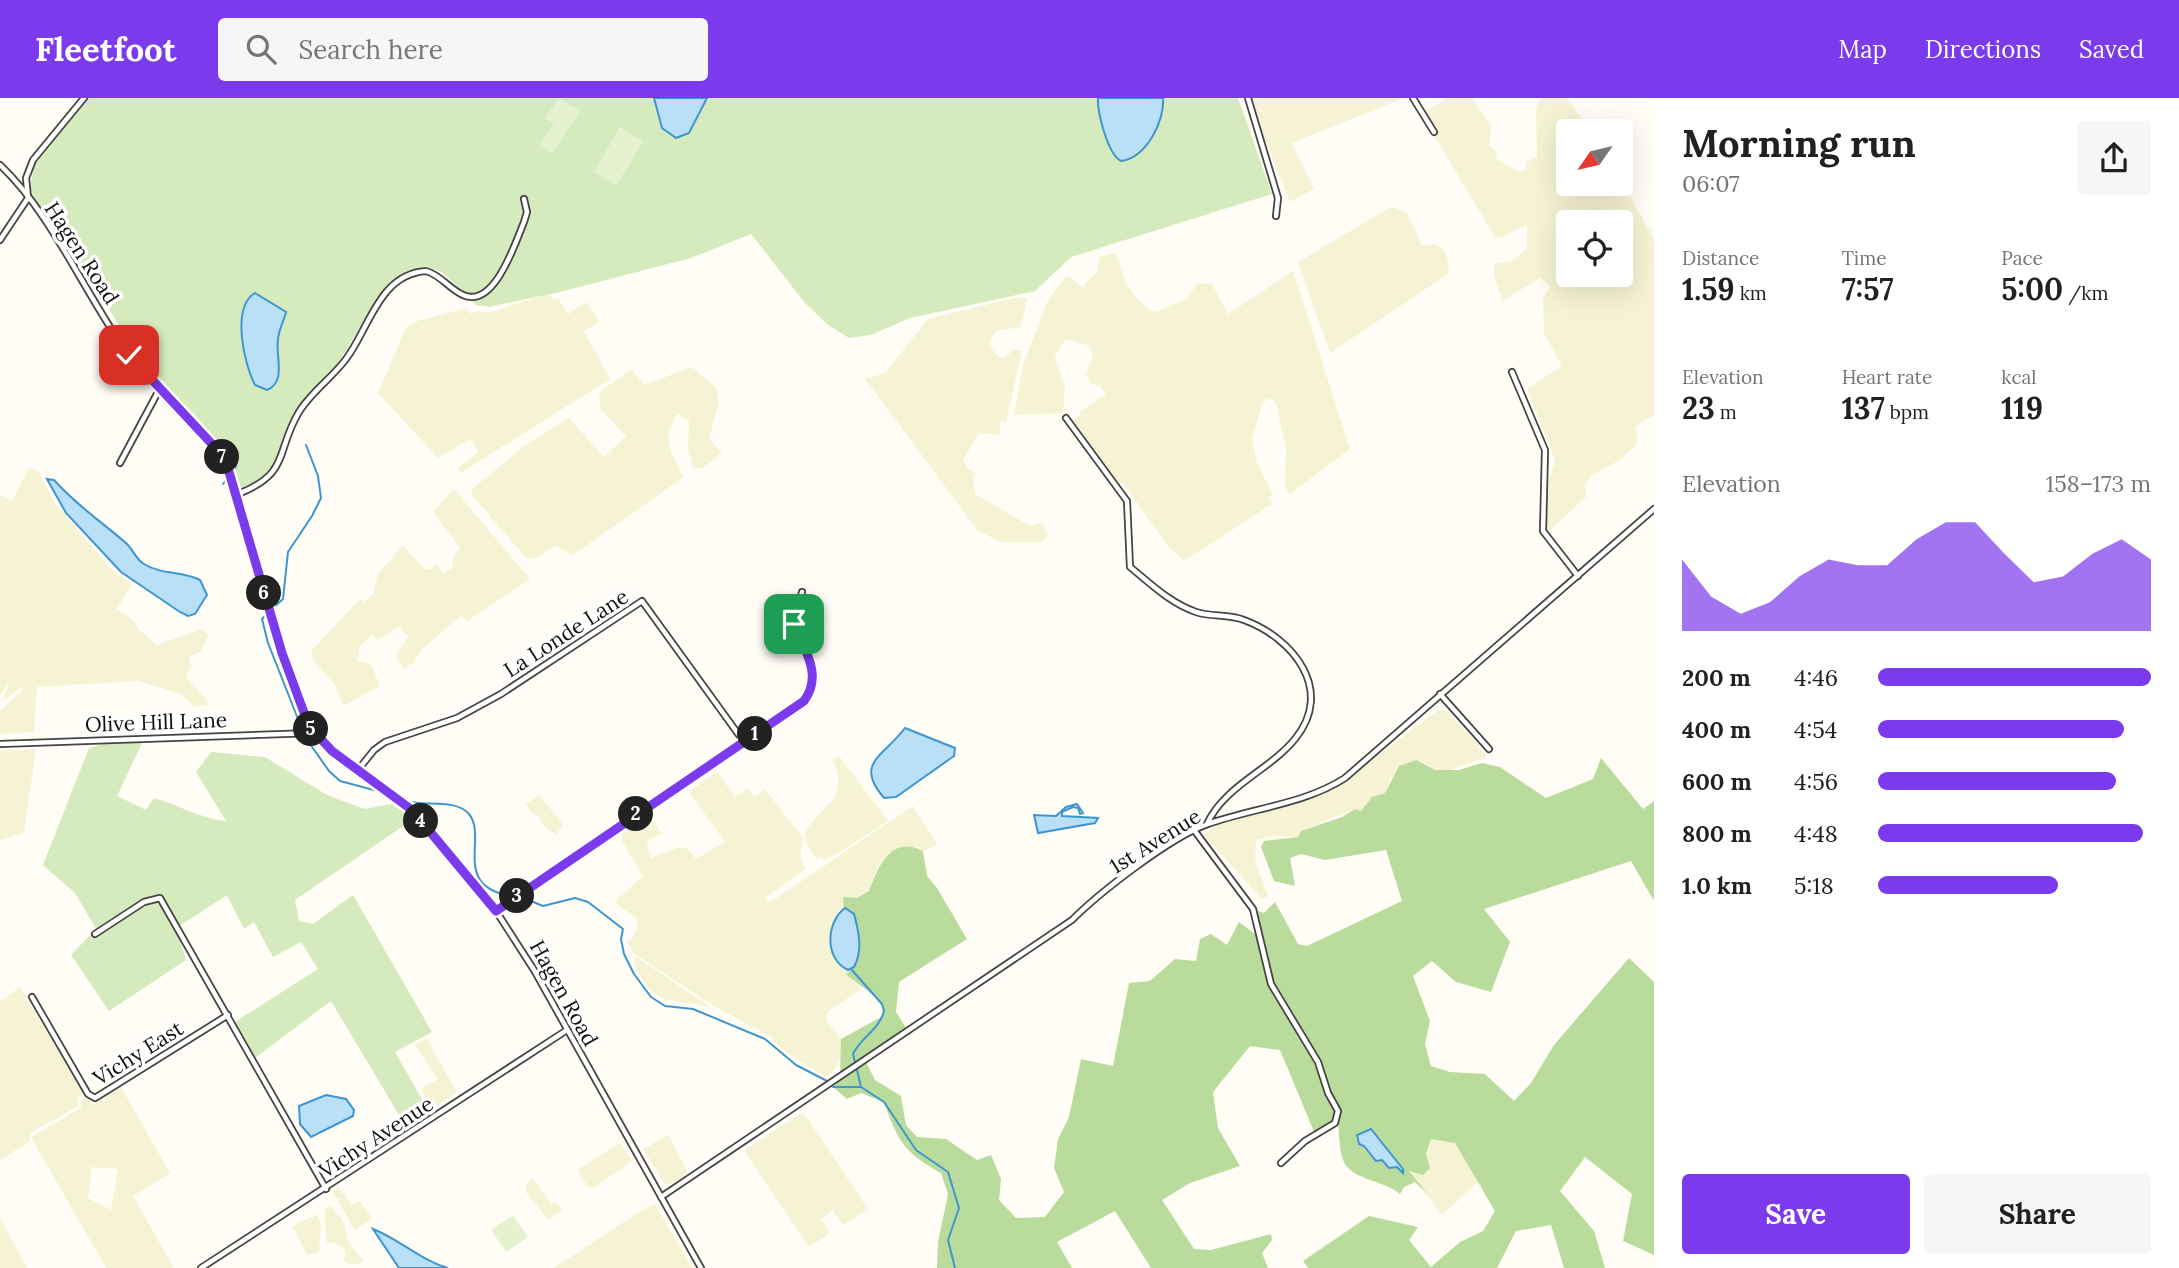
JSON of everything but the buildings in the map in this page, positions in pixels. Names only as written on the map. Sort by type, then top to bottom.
[{"type":"street","points":[[0,240],[28,198],[29,168],[83,98]]},
{"type":"street","points":[[1248,98],[1278,198],[1276,216]]},
{"type":"street","points":[[1413,98],[1434,132]]},
{"type":"street","name":"Hagen Road","points":[[0,165],[28,198],[120,342],[159,390],[211,443],[228,468],[238,494],[282,653],[314,733],[332,751],[412,810],[496,911],[516,939],[701,1268]]},
{"type":"street","points":[[238,494],[259,484],[274,470],[284,456],[300,410],[348,357],[376,304],[394,285],[414,273],[426,271],[469,297],[478,298],[490,289],[524,222],[527,212],[524,199]]},
{"type":"street","points":[[1512,372],[1545,450],[1543,531],[1578,576]]},
{"type":"street","points":[[120,463],[159,390]]},
{"type":"street","points":[[1066,418],[1127,501],[1130,568],[1162,594],[1195,611],[1243,619],[1265,631],[1302,665],[1311,683],[1309,705],[1297,737],[1232,793],[1207,825]]},
{"type":"street","name":"1st Avenue","points":[[661,1197],[1072,920],[1094,898],[1194,830],[1336,784],[1654,509]]},
{"type":"street","points":[[496,911],[804,701],[813,688],[814,673],[794,624],[802,592]]},
{"type":"street","name":"La Londe Lane","points":[[358,770],[374,750],[385,742],[457,718],[500,694],[642,601],[744,742]]},
{"type":"street","points":[[1440,694],[1489,749]]},
{"type":"street","name":"Olive Hill Lane","points":[[0,744],[314,733]]},
{"type":"street","points":[[1194,830],[1253,909],[1271,984],[1318,1062],[1328,1093],[1338,1111],[1332,1125],[1304,1141],[1281,1163]]},
{"type":"street","points":[[95,934],[145,902],[160,898],[326,1189]]},
{"type":"street","name":"Vichy East","points":[[32,997],[88,1094],[95,1098],[228,1015]]},
{"type":"street","name":"Vichy Avenue","points":[[201,1268],[567,1030]]},
{"type":"shaded area","points":[[1252,98],[1404,98],[1291,143],[1314,189],[1290,202],[1251,104]]},
{"type":"shaded area","points":[[1447,98],[1472,98],[1491,126],[1489,145],[1497,152],[1496,159],[1517,171],[1526,170],[1526,162],[1537,157],[1536,108],[1541,98],[1567,98],[1582,119],[1556,119],[1556,196],[1630,196],[1654,239],[1654,415],[1635,427],[1638,439],[1634,447],[1620,460],[1591,476],[1585,485],[1586,497],[1548,532],[1544,526],[1548,484],[1555,460],[1527,389],[1562,366],[1544,333],[1543,299],[1550,286],[1540,278],[1502,301],[1494,274],[1495,264],[1512,261],[1527,248],[1527,224],[1500,238],[1495,237],[1421,114]]},
{"type":"shaded area","points":[[1391,207],[1407,213],[1422,246],[1433,244],[1443,248],[1449,263],[1448,274],[1330,353],[1298,262]]},
{"type":"shaded area","points":[[1116,253],[1126,284],[1149,310],[1157,312],[1186,299],[1198,283],[1212,284],[1228,314],[1293,271],[1350,449],[1290,494],[1285,488],[1286,449],[1276,403],[1269,398],[1262,404],[1252,439],[1257,463],[1273,495],[1269,497],[1272,504],[1184,561],[1168,546],[1123,483],[1118,486],[1073,421],[1080,412],[1106,394],[1100,386],[1091,383],[1086,375],[1093,355],[1090,346],[1066,339],[1056,353],[1055,359],[1065,387],[1063,413],[1014,415],[1023,365],[1048,300],[1067,275],[1082,287],[1097,272],[1099,257]]},
{"type":"shaded area","points":[[550,293],[553,300],[558,298],[568,314],[587,302],[599,322],[584,331],[610,379],[461,473],[458,468],[479,452],[470,439],[438,458],[378,393],[406,328],[417,321],[467,308],[471,314],[478,311],[488,313]]},
{"type":"shaded area","points":[[1019,297],[1027,298],[1021,327],[996,331],[990,341],[991,348],[999,357],[1004,358],[1013,350],[1022,351],[1006,422],[1001,422],[999,435],[979,433],[963,460],[968,469],[976,474],[973,479],[975,494],[1030,526],[1042,523],[1048,535],[1042,542],[1001,542],[978,531],[865,379],[885,373],[928,319]]},
{"type":"shaded area","points":[[692,367],[716,388],[719,402],[709,439],[722,453],[703,468],[696,469],[692,466],[688,449],[689,421],[678,413],[669,430],[669,442],[671,453],[684,477],[573,555],[555,546],[535,559],[526,558],[471,494],[473,488],[526,445],[569,418],[604,457],[626,436],[601,410],[599,392],[632,369],[644,385]]},
{"type":"shaded area","points":[[29,468],[38,471],[56,505],[113,571],[132,584],[117,609],[132,619],[138,629],[157,645],[202,629],[209,635],[201,651],[189,657],[191,667],[186,677],[210,704],[193,707],[182,694],[138,681],[37,687],[37,682],[34,732],[0,734],[0,711],[24,689],[21,687],[3,701],[10,680],[0,696],[0,495],[12,501]]},
{"type":"shaded area","points":[[453,488],[530,579],[467,621],[461,616],[422,649],[414,662],[404,669],[397,659],[398,651],[408,637],[399,626],[378,640],[372,635],[360,646],[357,661],[371,664],[380,686],[343,706],[336,686],[313,660],[311,651],[360,599],[364,602],[373,594],[378,574],[403,545],[427,570],[436,565],[444,573],[453,568],[452,558],[460,549],[434,512]]},
{"type":"shaded area","points":[[1438,710],[1446,711],[1477,743],[1486,757],[1451,770],[1435,770],[1416,760],[1390,778],[1386,793],[1372,797],[1361,811],[1354,809],[1301,831],[1298,837],[1274,836],[1256,840],[1255,860],[1268,896],[1262,899],[1203,834],[1219,824],[1332,790]]},
{"type":"shaded area","points":[[36,749],[24,833],[0,840],[0,751]]},
{"type":"shaded area","points":[[839,756],[888,821],[827,860],[820,857],[816,859],[804,838],[808,827],[835,797],[839,778],[833,760]]},
{"type":"shaded area","points":[[717,771],[735,797],[748,788],[754,797],[765,789],[803,838],[800,857],[805,869],[765,898],[769,903],[913,806],[937,844],[923,851],[915,847],[899,847],[887,854],[877,867],[869,891],[857,898],[863,957],[847,974],[861,989],[829,1011],[825,1019],[841,1039],[842,1053],[834,1071],[826,1077],[778,1047],[771,1037],[714,1006],[635,954],[627,942],[634,936],[638,924],[636,918],[614,902],[643,876],[622,841],[623,829],[648,815],[662,833],[646,842],[651,858],[680,847],[688,849],[696,859],[725,842],[689,792]]},
{"type":"shaded area","points":[[539,795],[563,824],[556,835],[545,827],[539,817],[531,813],[526,804]]},
{"type":"shaded area","points":[[635,956],[711,1007],[664,999],[648,989],[635,967]]},
{"type":"shaded area","points":[[20,987],[84,1094],[77,1098],[79,1106],[30,1133],[30,1141],[0,1160],[0,1002]]},
{"type":"shaded area","points":[[426,1038],[457,1092],[433,1108],[421,1089],[438,1079],[415,1045]]},
{"type":"shaded area","points":[[121,1087],[170,1173],[133,1196],[174,1268],[106,1268],[31,1137],[81,1108],[81,1100],[87,1097],[92,1105]],"holes":[[[92,1167],[118,1169],[111,1210],[88,1198]]]},
{"type":"shaded area","points":[[803,1112],[868,1209],[843,1225],[833,1210],[821,1219],[830,1233],[809,1247],[744,1151]]},
{"type":"shaded area","points":[[668,1135],[688,1173],[672,1184],[665,1184],[643,1149]]},
{"type":"shaded area","points":[[1431,1139],[1455,1143],[1479,1181],[1442,1215],[1407,1171],[1423,1174]]},
{"type":"shaded area","points":[[620,1143],[632,1161],[593,1188],[588,1187],[577,1170]]},
{"type":"shaded area","points":[[533,1179],[551,1204],[555,1202],[561,1207],[562,1210],[548,1220],[526,1192],[527,1183]]},
{"type":"shaded area","points":[[339,1187],[352,1205],[360,1201],[372,1218],[355,1230],[339,1203],[340,1198],[337,1199],[332,1192]]},
{"type":"shaded area","points":[[655,1204],[692,1268],[554,1268],[639,1212]]},
{"type":"shaded area","points":[[331,1206],[344,1223],[348,1242],[364,1262],[351,1265],[344,1261],[344,1249],[334,1242],[327,1243],[324,1210]]},
{"type":"shaded area","points":[[318,1214],[321,1225],[319,1252],[307,1255],[292,1226]]},
{"type":"shaded area","points":[[0,1218],[27,1268],[0,1268]]},
{"type":"green space","points":[[88,98],[1238,98],[1272,194],[1071,257],[1035,291],[910,318],[871,335],[849,338],[828,325],[805,303],[751,234],[691,258],[560,292],[489,307],[476,305],[442,272],[425,266],[393,284],[370,310],[331,372],[293,416],[283,453],[276,466],[260,480],[240,489],[231,461],[195,415],[142,365],[101,295],[29,196],[34,165]]},
{"type":"green space","points":[[559,98],[580,111],[552,154],[539,146],[554,124],[545,118]]},
{"type":"green space","points":[[620,127],[643,141],[616,186],[594,172]]},
{"type":"green space","points":[[114,741],[142,743],[117,796],[146,810],[154,798],[199,815],[226,821],[196,772],[211,752],[265,757],[327,795],[365,809],[397,803],[412,820],[295,900],[299,921],[313,924],[353,895],[432,1032],[395,1052],[432,1117],[408,1130],[331,1001],[255,1058],[233,1023],[318,969],[301,942],[273,957],[254,922],[244,929],[227,895],[176,928],[186,960],[109,1011],[71,955],[96,929],[75,893],[43,865],[89,748]]},
{"type":"green space","points":[[1601,758],[1643,809],[1654,801],[1654,901],[1631,861],[1484,909],[1510,942],[1491,992],[1456,982],[1432,961],[1413,976],[1430,1021],[1425,1044],[1431,1066],[1450,1072],[1485,1074],[1514,1101],[1531,1083],[1554,1045],[1629,958],[1654,982],[1654,1255],[1623,1241],[1632,1194],[1585,1157],[1560,1191],[1594,1231],[1605,1268],[1564,1268],[1551,1225],[1516,1231],[1497,1268],[1308,1268],[1303,1261],[1369,1216],[1418,1227],[1409,1240],[1431,1267],[1460,1242],[1483,1231],[1495,1211],[1455,1143],[1431,1139],[1426,1154],[1430,1168],[1423,1175],[1409,1171],[1427,1193],[1415,1182],[1404,1187],[1400,1194],[1353,1172],[1343,1160],[1338,1120],[1315,1134],[1280,1050],[1250,1046],[1213,1092],[1218,1128],[1240,1166],[1190,1183],[1162,1200],[1194,1249],[1211,1250],[1271,1234],[1272,1240],[1262,1253],[1268,1268],[1151,1268],[1115,1211],[1057,1242],[1072,1268],[937,1268],[938,1242],[948,1194],[941,1173],[918,1159],[903,1144],[893,1127],[884,1102],[861,1093],[847,1099],[833,1087],[840,1077],[841,1039],[883,1016],[884,1011],[873,995],[846,974],[856,959],[857,944],[850,910],[844,908],[843,897],[857,898],[869,891],[887,856],[902,847],[912,847],[923,851],[927,876],[967,939],[899,982],[896,1012],[908,1031],[865,1060],[875,1080],[901,1096],[906,1125],[917,1137],[946,1139],[977,1160],[991,1155],[1001,1179],[999,1200],[1016,1218],[1045,1217],[1064,1192],[1054,1168],[1058,1139],[1069,1117],[1081,1059],[1113,1066],[1129,983],[1150,981],[1175,959],[1196,961],[1200,939],[1211,934],[1227,945],[1239,922],[1259,937],[1256,910],[1264,913],[1275,902],[1298,944],[1307,946],[1402,901],[1386,850],[1325,860],[1301,854],[1290,858],[1295,886],[1274,881],[1261,847],[1264,841],[1298,837],[1301,831],[1342,817],[1355,809],[1361,811],[1372,797],[1385,793],[1399,766],[1416,760],[1435,770],[1459,770],[1482,763],[1500,767],[1546,798],[1593,779]],"holes":[[[1374,1132],[1403,1172],[1397,1167],[1389,1168],[1382,1160],[1376,1161],[1356,1138]]]},
{"type":"green space","points":[[513,1215],[528,1237],[506,1252],[491,1230]]},
{"type":"water","points":[[654,98],[707,98],[689,133],[676,138],[662,128]]},
{"type":"water","points":[[1098,98],[1163,98],[1157,127],[1146,146],[1138,153],[1121,161],[1116,157],[1101,123]]},
{"type":"water","points":[[255,293],[286,312],[277,345],[277,381],[267,390],[255,385],[247,364],[242,336],[243,310]]},
{"type":"water","points":[[47,479],[54,480],[127,544],[144,564],[200,580],[207,595],[195,614],[188,616],[180,612],[121,572],[66,513]]},
{"type":"water","points":[[905,728],[955,748],[954,756],[896,797],[884,798],[875,786],[872,768],[875,761]]},
{"type":"water","points":[[1077,804],[1083,813],[1080,814],[1078,808],[1073,807],[1062,812],[1062,816],[1098,818],[1095,823],[1038,833],[1034,815],[1056,816],[1066,807]]},
{"type":"water","points":[[845,908],[854,914],[859,941],[857,961],[854,967],[848,970],[835,958],[830,940],[834,922]]},
{"type":"water","points":[[326,1095],[346,1099],[354,1110],[353,1116],[311,1137],[300,1124],[299,1106]]},
{"type":"water","points":[[1371,1129],[1403,1169],[1403,1173],[1397,1167],[1389,1168],[1382,1160],[1376,1161],[1364,1146],[1359,1144],[1357,1135]]},
{"type":"water","points":[[373,1229],[438,1265],[448,1268],[399,1268]]},
{"type":"waterway","points":[[273,608],[283,599],[288,552],[321,498],[318,476],[306,445]]},
{"type":"waterway","points":[[223,484],[235,469],[237,461]]},
{"type":"waterway","points":[[267,614],[262,619],[268,643],[302,729]]},
{"type":"waterway","points":[[305,737],[329,771],[340,781],[385,793]]},
{"type":"waterway","points":[[406,801],[448,804],[469,814],[474,824],[476,872],[482,882],[493,891],[511,896]]},
{"type":"waterway","points":[[521,897],[543,906],[575,898],[588,902],[623,929],[621,939],[624,954],[634,974],[651,997],[665,1006],[693,1009],[765,1039],[796,1065],[827,1081]]},
{"type":"waterway","points":[[851,969],[882,1004],[884,1011],[882,1018],[853,1054],[855,1062]]},
{"type":"waterway","points":[[857,1070],[861,1087],[884,1102],[916,1150],[948,1172],[959,1208],[948,1240],[955,1268]]},
{"type":"waterway","points":[[833,1087],[861,1087]]},
{"type":"route","points":[[129,355],[211,443],[227,465],[238,494],[282,653],[306,719],[314,733],[332,751],[412,810],[496,911],[804,701],[813,688],[814,673],[794,624]]}]
